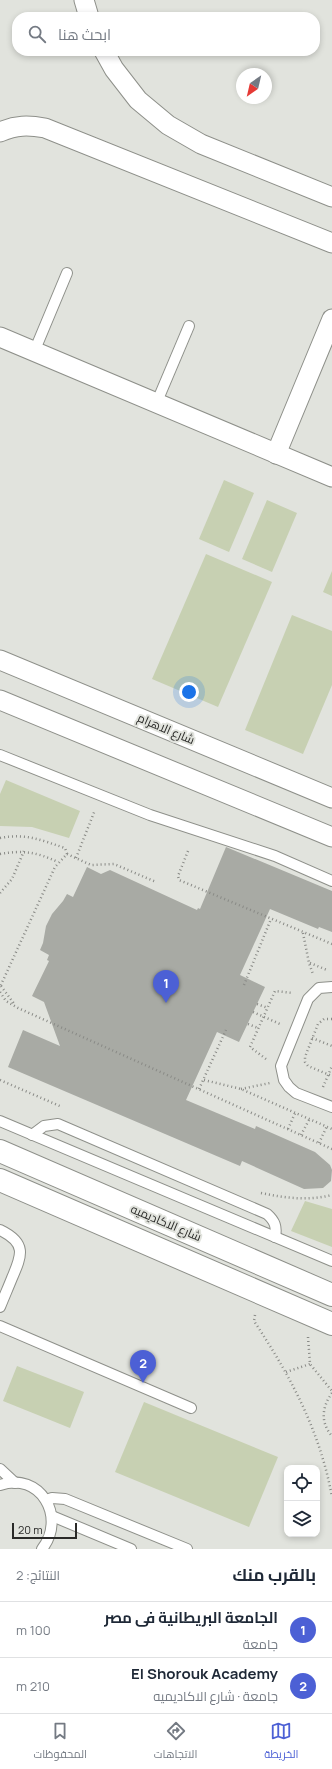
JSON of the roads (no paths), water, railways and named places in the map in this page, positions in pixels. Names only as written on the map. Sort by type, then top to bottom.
[{"type":"street","points":[[84,0],[88,12]]},
{"type":"street","points":[[107,56],[114,69],[138,100],[168,125],[201,144],[332,197]]},
{"type":"street","points":[[0,132],[13,126],[30,125],[45,128],[332,243]]},
{"type":"street","points":[[276,454],[332,319]]},
{"type":"street","points":[[0,337],[332,478]]},
{"type":"street","name":"شارع الاهرام","points":[[0,660],[332,798]]},
{"type":"street","points":[[0,700],[332,837]]},
{"type":"street","name":"شارع الاكاديميه","points":[[0,1151],[332,1295]]},
{"type":"street","points":[[0,1180],[332,1324]]},
{"type":"lane","points":[[34,352],[67,273]]},
{"type":"lane","points":[[156,404],[189,326]]},
{"type":"lane","points":[[0,755],[197,831],[274,856],[332,881]]},
{"type":"lane","points":[[332,986],[319,988],[308,999],[281,1066],[284,1080],[296,1093],[332,1107]]},
{"type":"lane","points":[[0,1121],[332,1261]]},
{"type":"lane","points":[[32,1135],[44,1126],[58,1124],[267,1214],[275,1223],[277,1230],[275,1238]]},
{"type":"lane","points":[[0,1230],[10,1235],[16,1241],[20,1249],[21,1258],[0,1307]]},
{"type":"lane","points":[[0,1326],[191,1408]]},
{"type":"lane","points":[[0,1469],[15,1483]]},
{"type":"lane","points":[[0,1485],[15,1483],[27,1485],[38,1491],[46,1500],[52,1516],[53,1528],[49,1539],[42,1549]]},
{"type":"lane","points":[[46,1500],[52,1498],[65,1499],[187,1549]]},
{"type":"lane","points":[[52,1516],[132,1549]]},
{"type":"place","name":"الجامعة البريطانية فى مصر","points":[[166,1003]]},
{"type":"place","name":"El Shorouk Academy","points":[[143,1383]]}]
